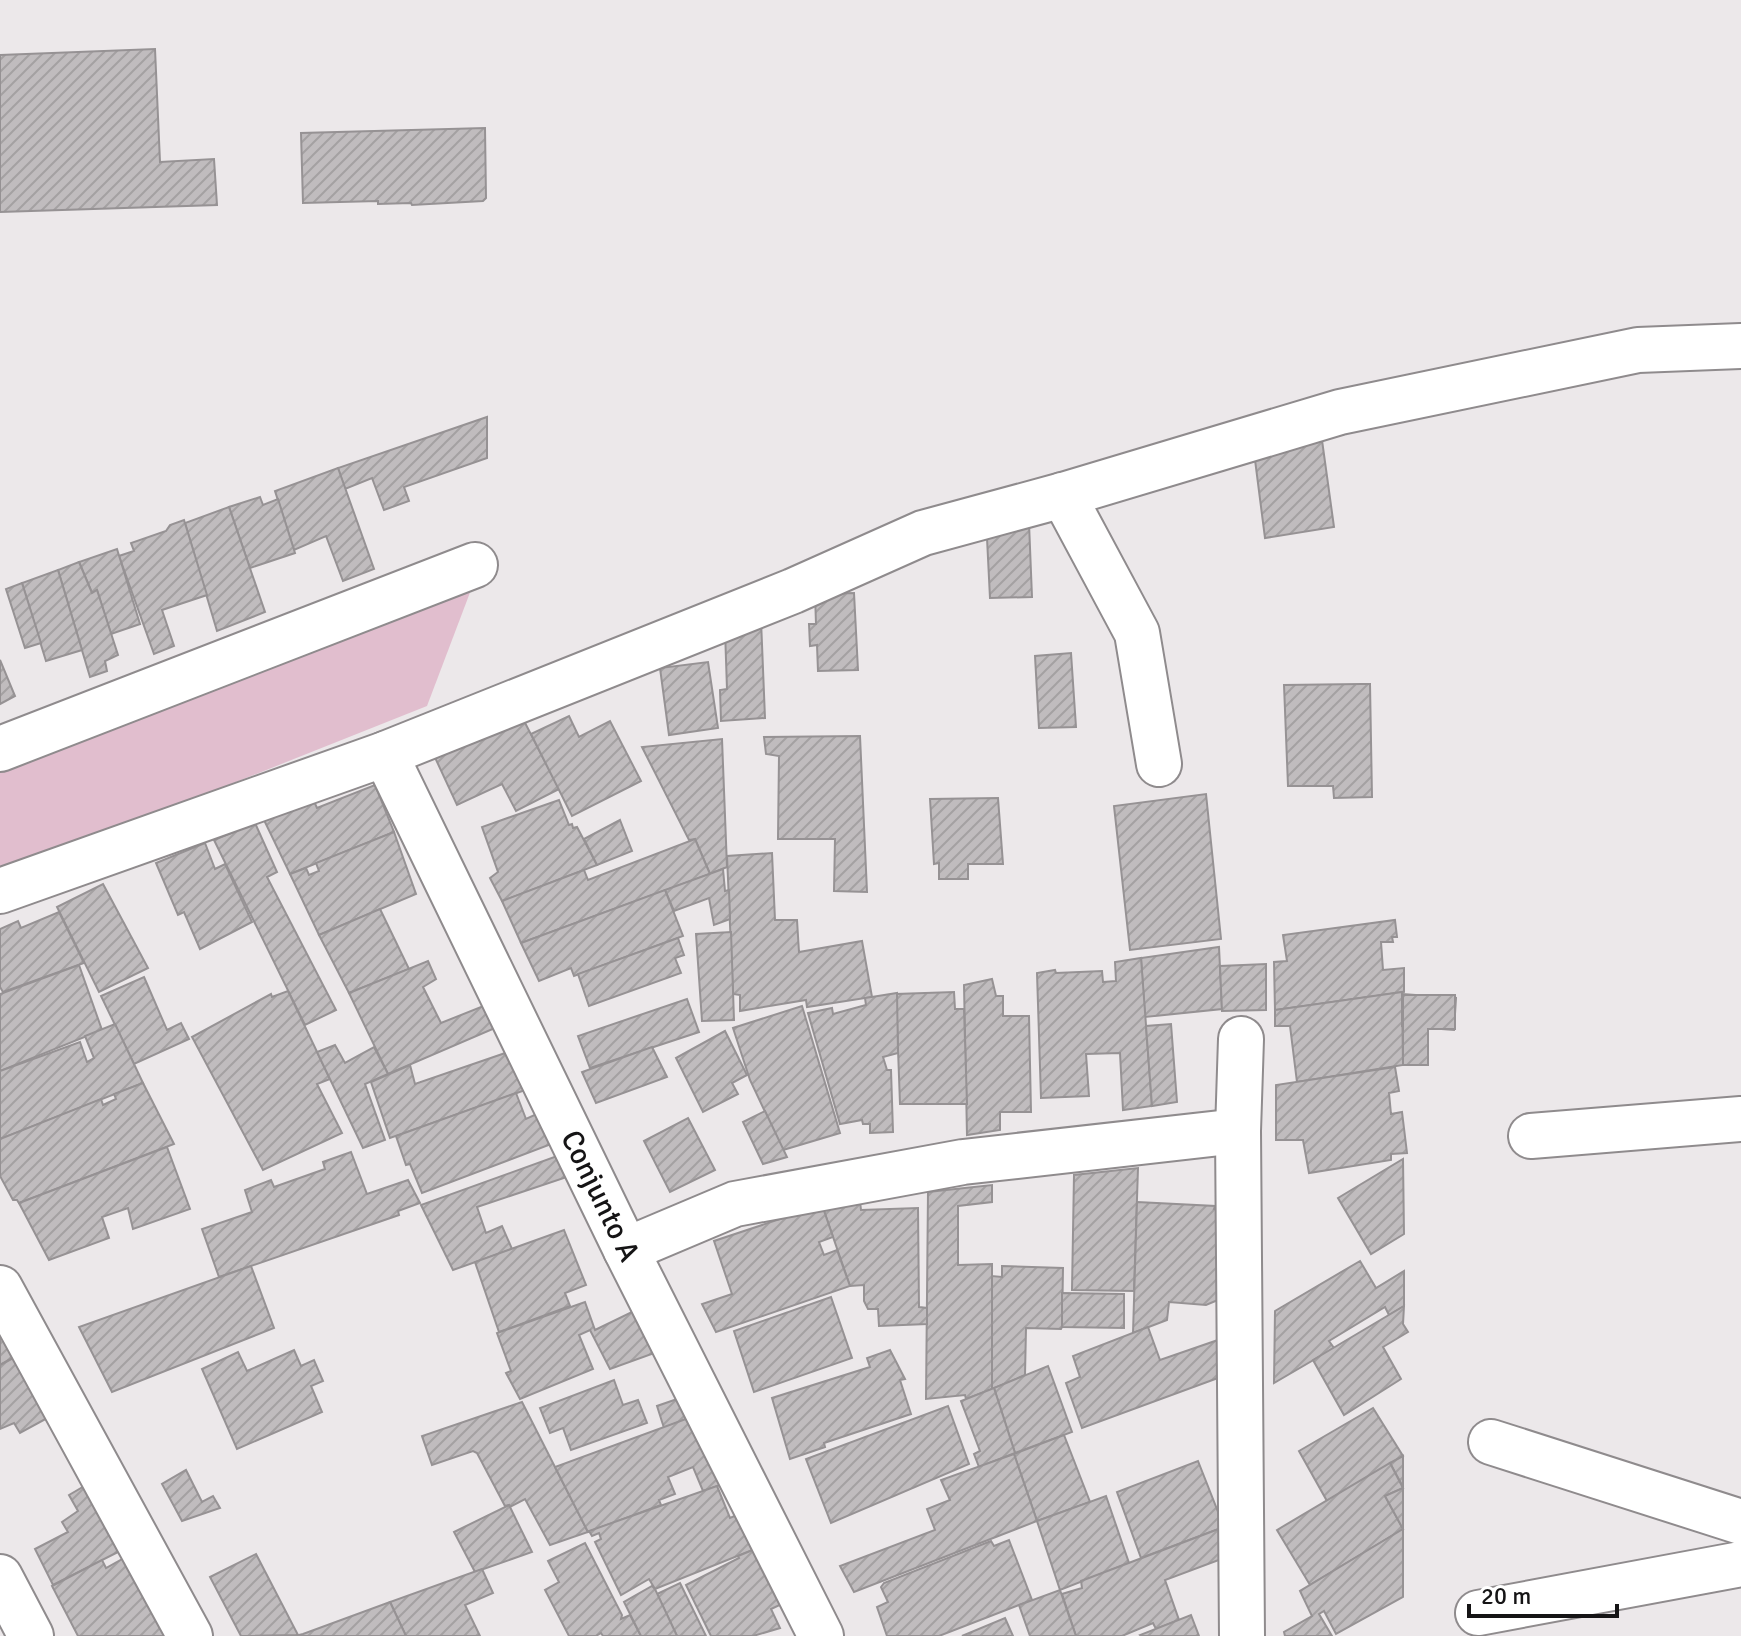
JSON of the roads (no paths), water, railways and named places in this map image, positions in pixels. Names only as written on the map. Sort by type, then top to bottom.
[{"type":"street","points":[[0,891],[385,754],[793,591],[923,533],[1063,495],[1340,412],[1638,350],[1741,346]]},
{"type":"street","points":[[1063,495],[1137,633],[1159,764]]},
{"type":"street","points":[[0,749],[475,565]]},
{"type":"street","name":"Conjunto A","points":[[385,754],[626,1250],[821,1636]]},
{"type":"street","points":[[1241,1039],[1238,1131],[1242,1636]]},
{"type":"street","points":[[1531,1136],[1741,1119]]},
{"type":"street","points":[[626,1250],[735,1204],[963,1162],[1238,1131]]},
{"type":"street","points":[[0,1288],[190,1636]]},
{"type":"street","points":[[1491,1442],[1741,1522]]},
{"type":"street","points":[[1478,1613],[1741,1564]]},
{"type":"street","points":[[0,1577],[31,1636]]}]
